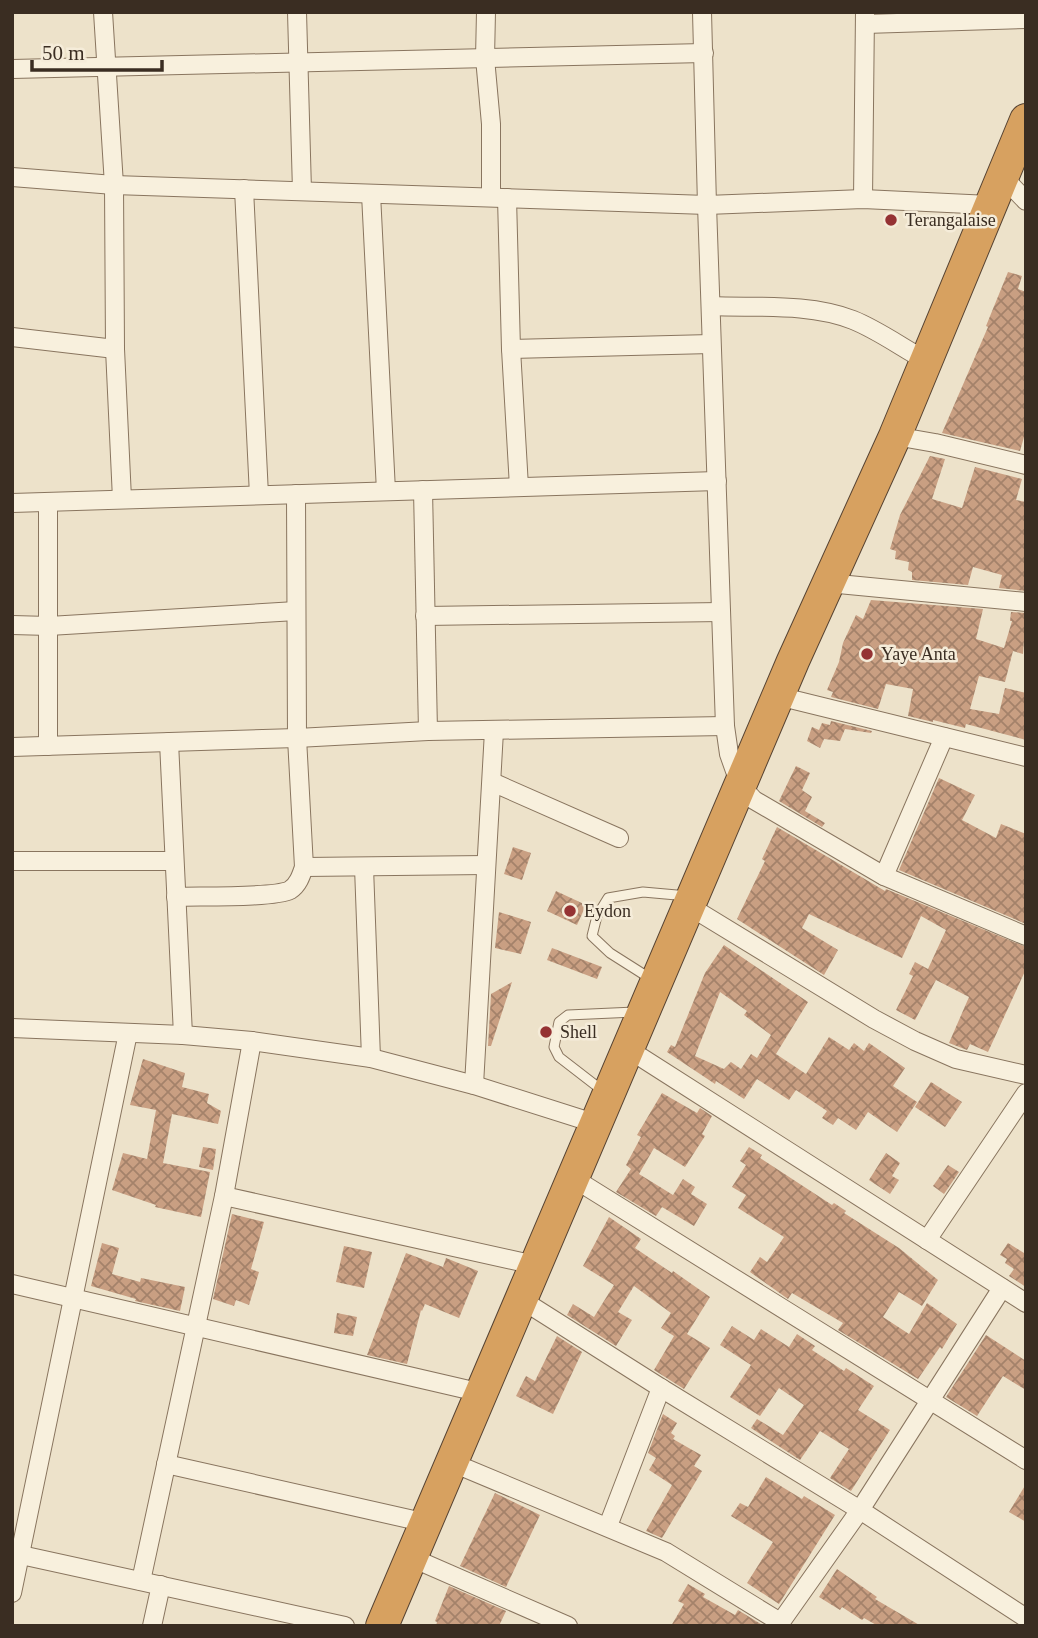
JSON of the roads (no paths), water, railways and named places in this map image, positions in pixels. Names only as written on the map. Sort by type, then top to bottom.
[{"type":"highway","points":[[382,1626],[778,696],[895,436],[1026,120]]},
{"type":"street","points":[[103,12],[114,185],[115,349],[122,499]]},
{"type":"street","points":[[297,12],[302,191]]},
{"type":"street","points":[[486,12],[485,58],[511,349],[519,487]]},
{"type":"street","points":[[702,12],[711,344],[725,726],[729,754],[740,785],[754,800],[884,876],[1026,936]]},
{"type":"street","points":[[863,199],[865,18],[1026,19]]},
{"type":"street","points":[[12,69],[704,53]]},
{"type":"street","points":[[12,177],[114,185],[706,205],[863,199],[996,190],[1026,201]]},
{"type":"street","points":[[244,189],[259,495]]},
{"type":"street","points":[[371,194],[386,491]]},
{"type":"street","points":[[711,306],[786,309],[834,315],[853,320],[925,360]]},
{"type":"street","points":[[12,337],[115,349]]},
{"type":"street","points":[[511,349],[711,344]]},
{"type":"street","points":[[895,436],[1026,465]]},
{"type":"street","points":[[12,503],[717,481]]},
{"type":"street","points":[[423,490],[428,731]]},
{"type":"street","points":[[176,897],[274,894],[290,890],[299,880],[304,867],[297,738],[296,494]]},
{"type":"street","points":[[48,502],[48,746]]},
{"type":"street","points":[[828,583],[1026,602]]},
{"type":"street","points":[[12,625],[49,626],[296,611]]},
{"type":"street","points":[[425,616],[722,612]]},
{"type":"street","points":[[778,696],[1026,757]]},
{"type":"street","points":[[12,747],[428,731],[725,726]]},
{"type":"street","points":[[474,1084],[494,731]]},
{"type":"street","points":[[884,876],[944,737]]},
{"type":"street","points":[[169,742],[183,1035]]},
{"type":"street","points":[[492,782],[619,838]]},
{"type":"street","points":[[12,861],[174,861]]},
{"type":"street","points":[[304,867],[486,865]]},
{"type":"street","points":[[364,867],[371,1058]]},
{"type":"street","points":[[691,901],[874,1019],[915,1041],[956,1059],[1026,1075]]},
{"type":"street","points":[[12,1028],[183,1035],[252,1041],[371,1058],[474,1084],[603,1110]]},
{"type":"street","points":[[12,1592],[16,1553],[128,1033]]},
{"type":"street","points":[[141,1581],[224,1196],[252,1041]]},
{"type":"street","points":[[628,1049],[1026,1303]]},
{"type":"street","points":[[927,1240],[1026,1093]]},
{"type":"street","points":[[573,1178],[1026,1460]]},
{"type":"street","points":[[224,1196],[535,1265]]},
{"type":"street","points":[[12,1284],[482,1393]]},
{"type":"street","points":[[453,1462],[608,1526],[694,1567],[779,1624],[860,1510],[1002,1288]]},
{"type":"street","points":[[522,1300],[860,1510],[1026,1618]]},
{"type":"street","points":[[608,1526],[661,1388]]},
{"type":"street","points":[[166,1464],[427,1523]]},
{"type":"street","points":[[16,1553],[345,1626]]},
{"type":"street","points":[[410,1557],[568,1626]]},
{"type":"street","points":[[152,1626],[161,1585]]},
{"type":"lane","points":[[656,982],[610,953],[592,936],[597,916],[608,898],[643,892],[691,901]]},
{"type":"lane","points":[[603,1110],[559,1057],[554,1047],[559,1022],[568,1015],[644,1012]]},
{"type":"place","name":"Terangalaise","points":[[891,220]]},
{"type":"place","name":"Yaye Anta","points":[[867,654]]},
{"type":"place","name":"Eydon","points":[[570,911]]},
{"type":"place","name":"Shell","points":[[546,1032]]}]
